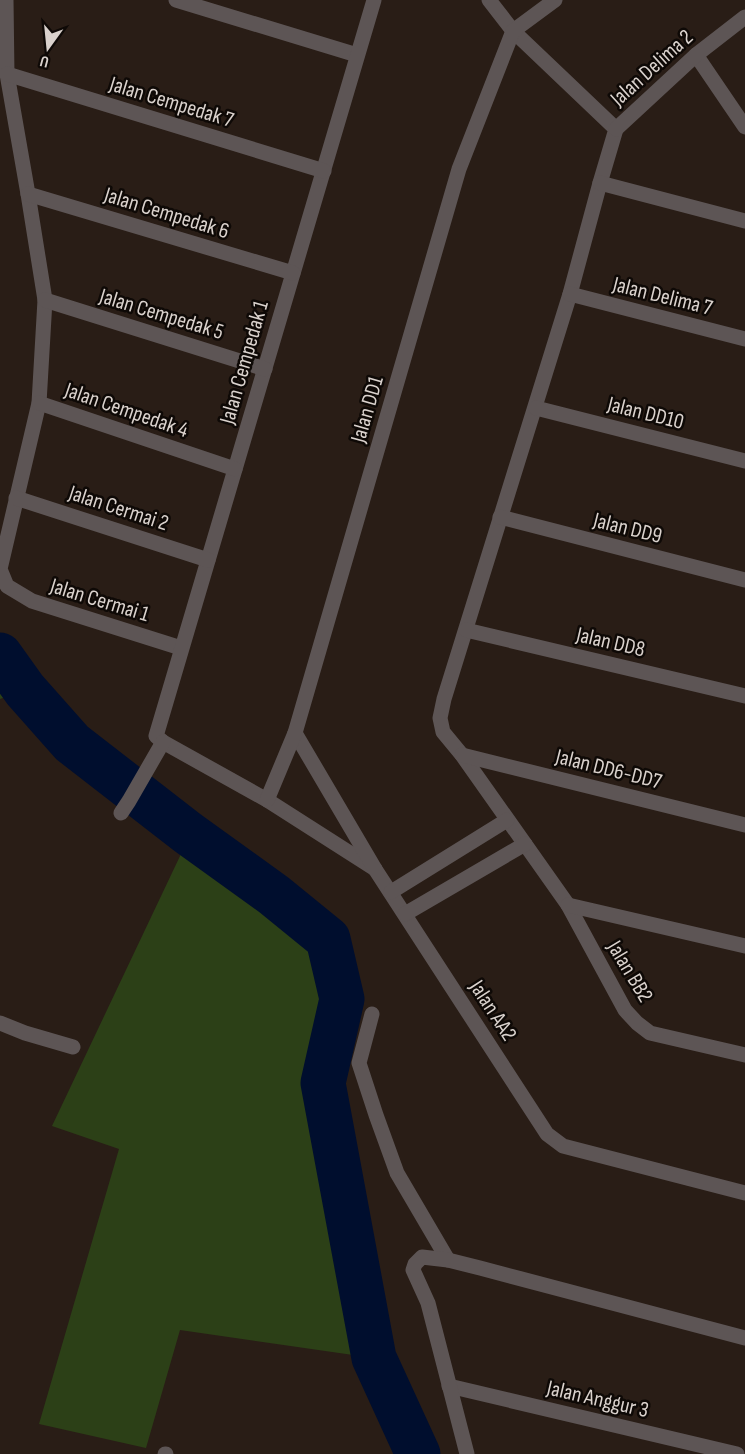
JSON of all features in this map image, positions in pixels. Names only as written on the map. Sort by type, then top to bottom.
[{"type":"street","points":[[6,0],[7,74],[45,300],[39,403],[16,498]]},
{"type":"street","points":[[176,0],[357,55]]},
{"type":"street","name":"Jalan Cempedak 1","points":[[125,807],[154,758],[181,648],[374,0]]},
{"type":"street","points":[[489,0],[513,32],[616,129]]},
{"type":"street","points":[[513,32],[555,0]]},
{"type":"street","name":"Jalan Delima 2","points":[[616,129],[696,55],[745,17]]},
{"type":"street","name":"Jalan DD1","points":[[267,800],[294,732],[459,169],[513,32]]},
{"type":"street","points":[[696,55],[745,127]]},
{"type":"street","name":"Jalan Cempedak 7","points":[[7,74],[324,171]]},
{"type":"street","name":"Jalan BB2","points":[[616,129],[536,408],[500,517],[440,718],[443,732],[462,755],[568,905],[625,1010],[650,1033],[745,1055]]},
{"type":"street","points":[[600,183],[745,220]]},
{"type":"street","name":"Jalan Cempedak 6","points":[[28,194],[293,273]]},
{"type":"street","name":"Jalan Delima 7","points":[[570,294],[745,339]]},
{"type":"street","name":"Jalan Cempedak 5","points":[[45,300],[265,369]]},
{"type":"street","name":"Jalan Cempedak 4","points":[[39,403],[235,469]]},
{"type":"street","name":"Jalan DD10","points":[[536,408],[745,461]]},
{"type":"street","name":"Jalan Cermai 2","points":[[16,498],[208,560]]},
{"type":"street","name":"Jalan Cermai 1","points":[[16,498],[0,569],[7,586],[32,601],[181,648]]},
{"type":"street","name":"Jalan DD9","points":[[500,517],[745,580]]},
{"type":"street","name":"Jalan DD8","points":[[466,630],[745,696]]},
{"type":"street","name":"Jalan AA2","points":[[294,732],[375,868],[547,1134],[563,1146],[745,1193]]},
{"type":"street","points":[[159,739],[267,800],[375,868]]},
{"type":"street","name":"Jalan DD6-DD7","points":[[462,755],[745,825]]},
{"type":"street","points":[[391,892],[507,820]]},
{"type":"street","points":[[405,914],[525,844]]},
{"type":"street","points":[[568,905],[745,946]]},
{"type":"street","points":[[372,1014],[359,1063],[397,1173],[448,1260]]},
{"type":"street","points":[[0,1023],[73,1047]]},
{"type":"street","points":[[467,1454],[428,1303],[413,1270],[422,1257],[448,1260],[745,1338]]},
{"type":"street","name":"Jalan Anggur 3","points":[[449,1386],[737,1454]]},
{"type":"green space","points":[[0,653],[25,690],[0,699]]},
{"type":"green space","points":[[190,835],[328,939],[342,999],[323,1083],[374,1358],[180,1330],[146,1448],[39,1424],[119,1149],[52,1126]]},
{"type":"waterway","points":[[0,655],[25,690],[72,743],[188,833],[274,895],[328,939],[342,999],[323,1083],[374,1358],[418,1454]]}]
